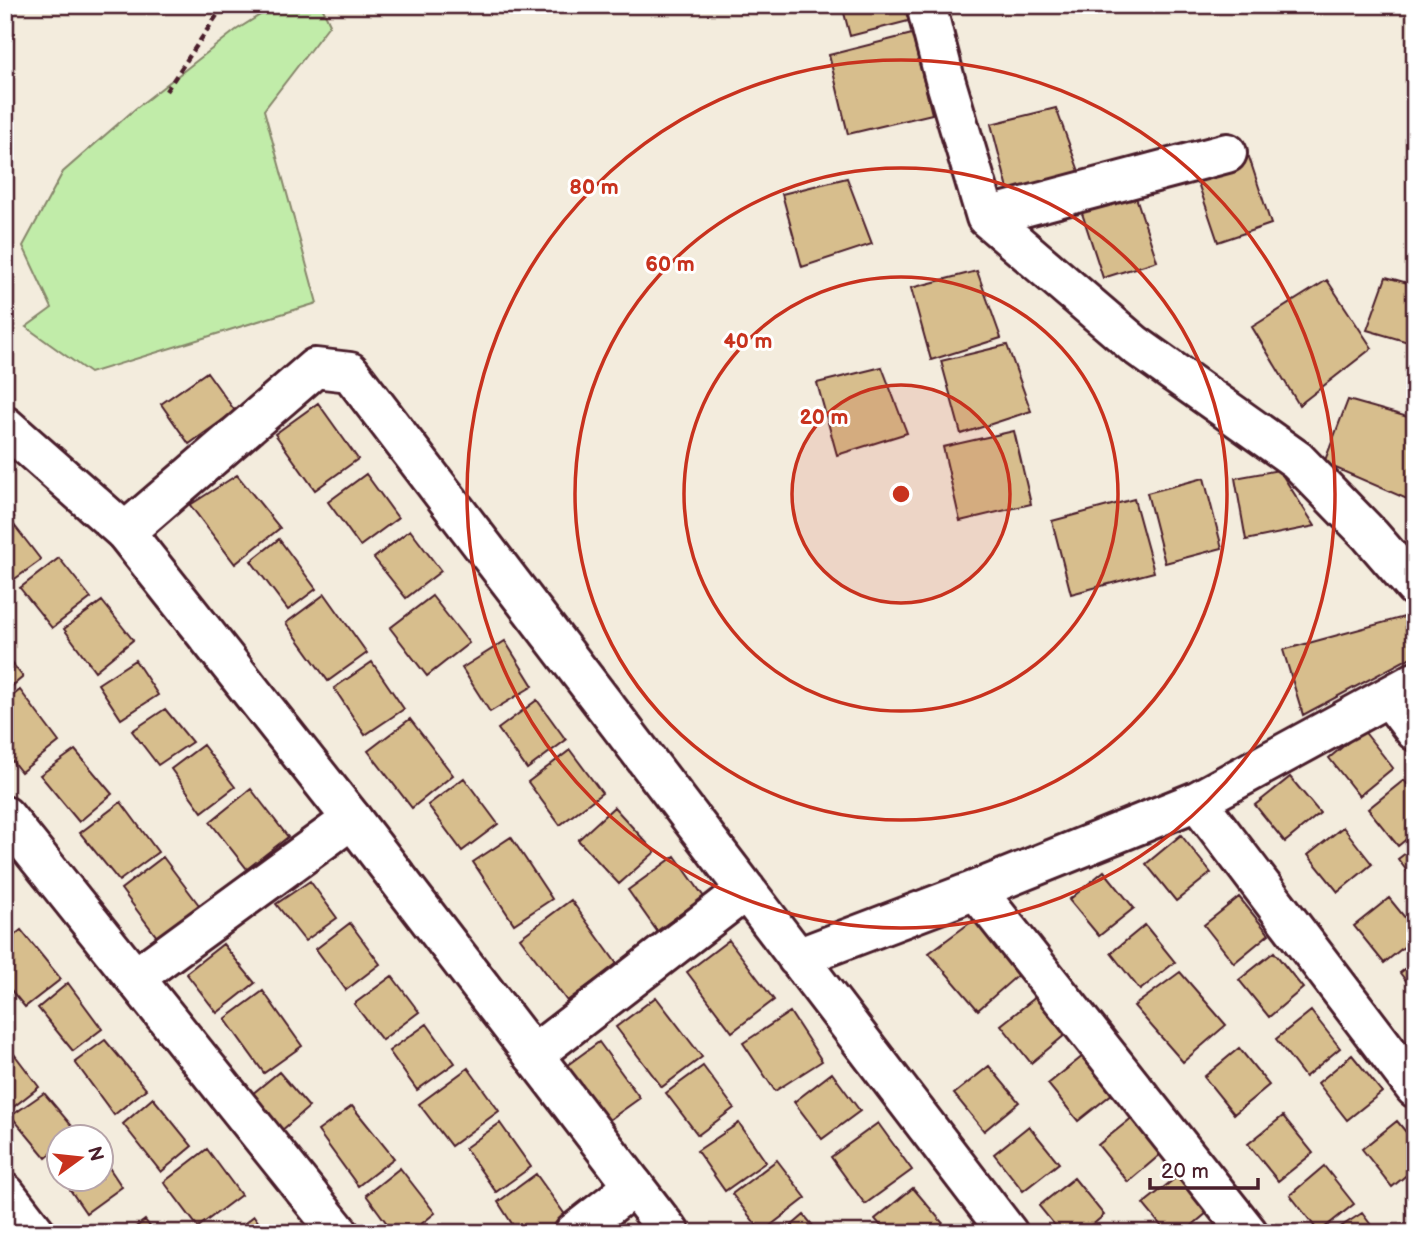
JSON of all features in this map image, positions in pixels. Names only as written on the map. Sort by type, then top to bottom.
[{"type":"street","points":[[926,5],[986,217],[1134,344],[1297,460],[1370,535],[1415,587]]},
{"type":"street","points":[[986,217],[1227,153]]},
{"type":"street","points":[[125,532],[315,368],[351,372],[1007,1233]]},
{"type":"street","points":[[5,426],[125,532],[352,819],[670,1233]]},
{"type":"street","points":[[797,958],[976,890],[1197,801],[1402,690],[1415,731]]},
{"type":"street","points":[[1197,801],[1415,1088]]},
{"type":"street","points":[[5,816],[339,1233]]},
{"type":"street","points":[[136,977],[352,819]]},
{"type":"street","points":[[533,1055],[746,890]]},
{"type":"street","points":[[976,890],[1248,1233]]},
{"type":"street","points":[[574,1233],[634,1186]]},
{"type":"street","points":[[5,1193],[36,1233]]},
{"type":"path","points":[[166,90],[224,5]]},
{"type":"green space","points":[[276,5],[321,5],[330,24],[264,110],[317,303],[90,373],[26,327],[52,308],[23,246],[63,172],[135,109],[236,30]]},
{"type":"building","points":[[842,5],[913,5],[916,19],[850,36]]},
{"type":"building","points":[[912,34],[932,114],[848,134],[829,55]]},
{"type":"building","points":[[1056,108],[1080,174],[1010,197],[991,124]]},
{"type":"building","points":[[1249,157],[1271,224],[1218,242],[1194,171]]},
{"type":"building","points":[[847,178],[872,244],[802,267],[782,194]]},
{"type":"building","points":[[1135,194],[1157,261],[1103,278],[1080,207]]},
{"type":"building","points":[[977,271],[1001,338],[931,360],[911,288]]},
{"type":"building","points":[[1386,277],[1415,285],[1415,344],[1367,330]]},
{"type":"building","points":[[1327,280],[1372,348],[1299,405],[1252,327]]},
{"type":"building","points":[[1007,345],[1031,411],[961,434],[941,361]]},
{"type":"building","points":[[882,367],[907,433],[837,455],[817,383]]},
{"type":"building","points":[[207,372],[235,411],[189,444],[161,404]]},
{"type":"building","points":[[1348,400],[1415,419],[1415,478],[1407,499],[1324,463]]},
{"type":"building","points":[[318,403],[358,459],[315,490],[275,434]]},
{"type":"building","points":[[1014,431],[1031,504],[960,521],[943,447]]},
{"type":"building","points":[[1279,470],[1315,526],[1246,540],[1235,478]]},
{"type":"building","points":[[366,474],[398,518],[360,546],[328,502]]},
{"type":"building","points":[[237,475],[280,528],[235,564],[190,505]]},
{"type":"building","points":[[1204,478],[1222,548],[1165,563],[1147,493]]},
{"type":"building","points":[[1134,499],[1154,572],[1071,594],[1052,521]]},
{"type":"building","points":[[5,506],[14,517],[5,523]]},
{"type":"building","points":[[14,525],[41,560],[5,586],[5,532]]},
{"type":"building","points":[[410,530],[441,571],[406,598],[374,558]]},
{"type":"building","points":[[279,539],[316,589],[288,610],[251,561]]},
{"type":"building","points":[[59,558],[91,598],[52,628],[20,588]]},
{"type":"building","points":[[325,594],[367,653],[328,681],[286,623]]},
{"type":"building","points":[[432,596],[469,643],[427,676],[390,628]]},
{"type":"building","points":[[102,601],[133,640],[95,671],[64,629]]},
{"type":"building","points":[[1415,614],[1415,655],[1303,715],[1283,650]]},
{"type":"building","points":[[505,641],[533,686],[490,712],[462,668]]},
{"type":"building","points":[[5,654],[23,677],[5,692]]},
{"type":"building","points":[[135,660],[158,695],[121,719],[98,684]]},
{"type":"building","points":[[372,662],[404,709],[365,735],[334,688]]},
{"type":"building","points":[[20,690],[59,742],[21,772],[5,752],[5,702]]},
{"type":"building","points":[[537,700],[566,740],[527,769],[498,729]]},
{"type":"building","points":[[165,709],[192,742],[158,765],[132,731]]},
{"type":"building","points":[[410,719],[453,775],[412,808],[368,751]]},
{"type":"building","points":[[1363,730],[1393,768],[1359,796],[1329,758]]},
{"type":"building","points":[[203,745],[235,787],[202,812],[171,769]]},
{"type":"building","points":[[75,750],[112,794],[79,822],[40,775]]},
{"type":"building","points":[[570,750],[602,793],[560,825],[528,782]]},
{"type":"building","points":[[1290,777],[1320,813],[1285,842],[1255,805]]},
{"type":"building","points":[[464,778],[498,824],[462,851],[428,805]]},
{"type":"building","points":[[1404,780],[1415,794],[1415,832],[1398,846],[1368,809]]},
{"type":"building","points":[[251,789],[288,837],[247,869],[210,822]]},
{"type":"building","points":[[121,802],[158,852],[119,881],[80,833]]},
{"type":"building","points":[[614,807],[655,852],[619,884],[578,840]]},
{"type":"building","points":[[1343,827],[1372,864],[1338,892],[1308,855]]},
{"type":"building","points":[[1181,835],[1211,873],[1176,901],[1146,864]]},
{"type":"building","points":[[511,837],[552,899],[514,924],[473,862]]},
{"type":"building","points":[[1415,846],[1415,882],[1398,859]]},
{"type":"building","points":[[675,856],[704,897],[657,931],[628,890]]},
{"type":"building","points":[[163,857],[202,909],[160,941],[121,889]]},
{"type":"building","points":[[1104,871],[1134,908],[1099,936],[1069,900]]},
{"type":"building","points":[[310,881],[337,918],[305,941],[276,904]]},
{"type":"building","points":[[1239,897],[1269,934],[1234,963],[1204,925]]},
{"type":"building","points":[[1389,898],[1415,930],[1415,938],[1384,963],[1354,926]]},
{"type":"building","points":[[571,900],[617,964],[567,1001],[520,938]]},
{"type":"building","points":[[5,913],[14,925],[5,932]]},
{"type":"building","points":[[975,919],[1020,973],[978,1010],[929,953]]},
{"type":"building","points":[[350,923],[380,964],[346,990],[316,949]]},
{"type":"building","points":[[1145,925],[1175,962],[1140,990],[1111,953]]},
{"type":"building","points":[[21,930],[61,979],[25,1007],[5,983],[5,943]]},
{"type":"building","points":[[729,940],[774,1000],[732,1032],[687,972]]},
{"type":"building","points":[[223,944],[255,983],[217,1013],[186,973]]},
{"type":"building","points":[[1274,952],[1303,988],[1269,1017],[1239,980]]},
{"type":"building","points":[[1415,961],[1415,992],[1400,973]]},
{"type":"building","points":[[1180,972],[1226,1025],[1183,1062],[1134,1006]]},
{"type":"building","points":[[392,976],[419,1012],[382,1040],[354,1004]]},
{"type":"building","points":[[68,983],[102,1029],[73,1051],[38,1008]]},
{"type":"building","points":[[263,991],[302,1046],[264,1073],[225,1019]]},
{"type":"building","points":[[656,997],[702,1057],[662,1087],[616,1027]]},
{"type":"building","points":[[1036,997],[1066,1034],[1031,1063],[1001,1025]]},
{"type":"building","points":[[1311,1011],[1340,1048],[1305,1077],[1276,1039]]},
{"type":"building","points":[[790,1012],[822,1061],[775,1091],[743,1043]]},
{"type":"building","points":[[427,1024],[455,1063],[417,1090],[389,1051]]},
{"type":"building","points":[[105,1040],[146,1089],[114,1115],[75,1062]]},
{"type":"building","points":[[5,1042],[39,1087],[7,1112],[5,1111]]},
{"type":"building","points":[[599,1042],[640,1098],[602,1125],[562,1069]]},
{"type":"building","points":[[1239,1048],[1269,1085],[1234,1114],[1204,1077]]},
{"type":"building","points":[[1352,1055],[1382,1092],[1347,1120],[1318,1083]]},
{"type":"building","points":[[1083,1056],[1113,1093],[1078,1121],[1048,1084]]},
{"type":"building","points":[[703,1066],[734,1108],[698,1135],[666,1093]]},
{"type":"building","points":[[989,1066],[1019,1102],[984,1131],[954,1094]]},
{"type":"building","points":[[468,1068],[499,1111],[451,1146],[419,1104]]},
{"type":"building","points":[[279,1072],[309,1107],[281,1131],[251,1095]]},
{"type":"building","points":[[832,1073],[860,1111],[822,1139],[794,1102]]},
{"type":"building","points":[[44,1093],[69,1122],[46,1122],[46,1158],[11,1116]]},
{"type":"building","points":[[153,1098],[192,1146],[161,1172],[123,1124]]},
{"type":"building","points":[[352,1106],[394,1158],[358,1186],[318,1131]]},
{"type":"building","points":[[1283,1116],[1313,1153],[1278,1181],[1248,1144]]},
{"type":"building","points":[[1133,1117],[1162,1153],[1128,1182],[1098,1145]]},
{"type":"building","points":[[1397,1121],[1415,1143],[1415,1168],[1392,1187],[1362,1149]]},
{"type":"building","points":[[500,1123],[531,1167],[496,1192],[465,1148]]},
{"type":"building","points":[[739,1123],[766,1162],[725,1191],[697,1151]]},
{"type":"building","points":[[878,1123],[912,1170],[865,1204],[831,1157]]},
{"type":"building","points":[[1029,1126],[1059,1163],[1023,1191],[994,1154]]},
{"type":"building","points":[[207,1149],[241,1195],[198,1227],[164,1182]]},
{"type":"building","points":[[777,1160],[806,1198],[762,1232],[732,1194]]},
{"type":"building","points":[[1324,1166],[1354,1204],[1319,1232],[1290,1195]]},
{"type":"building","points":[[400,1168],[435,1213],[410,1233],[394,1233],[366,1195]]},
{"type":"building","points":[[536,1174],[566,1216],[543,1233],[518,1233],[498,1202]]},
{"type":"building","points":[[1178,1176],[1208,1212],[1183,1233],[1167,1233],[1143,1204]]},
{"type":"building","points":[[116,1178],[122,1187],[116,1191]]},
{"type":"building","points":[[1074,1178],[1104,1215],[1083,1233],[1061,1233],[1039,1206]]},
{"type":"building","points":[[913,1188],[946,1227],[938,1233],[887,1233],[875,1219]]},
{"type":"building","points":[[72,1192],[115,1192],[86,1213]]},
{"type":"building","points":[[1362,1213],[1377,1233],[1331,1233]]},
{"type":"building","points":[[804,1215],[819,1233],[783,1233]]},
{"type":"building","points":[[254,1216],[266,1233],[232,1233]]},
{"type":"building","points":[[145,1220],[155,1233],[128,1233]]}]
